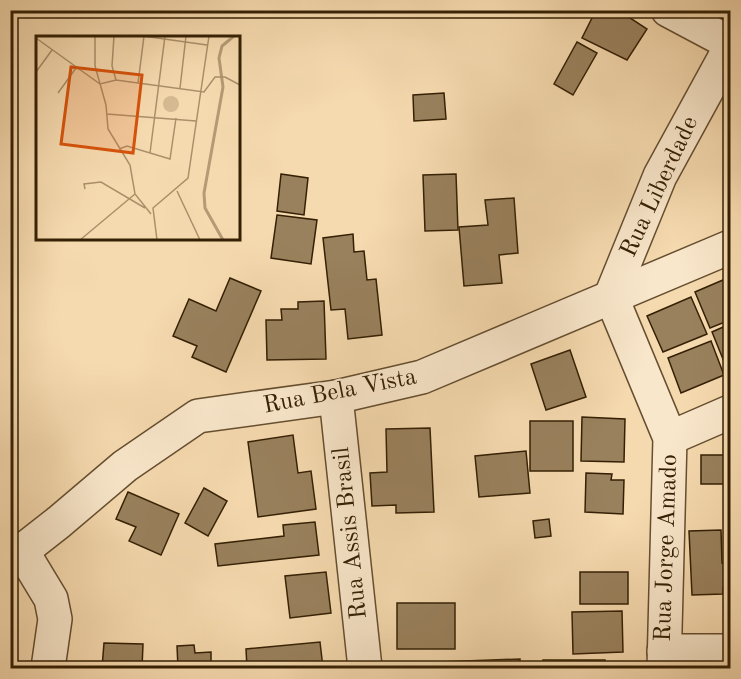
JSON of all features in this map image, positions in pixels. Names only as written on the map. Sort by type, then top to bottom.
[{"type":"street","points":[[668,10],[730,46]]},
{"type":"street","name":"Rua Liberdade","points":[[611,296],[660,176],[730,46]]},
{"type":"street","name":"Rua Bela Vista","points":[[16,557],[125,466],[198,416],[336,397],[422,377],[730,247]]},
{"type":"street","name":"Rua Jorge Amado","points":[[611,296],[670,438],[664,660]]},
{"type":"street","name":"Rua Assis Brasil","points":[[336,397],[364,669]]},
{"type":"street","points":[[670,438],[730,412]]},
{"type":"street","points":[[16,557],[51,599],[55,619],[48,669]]},
{"type":"street","points":[[664,660],[730,651]]},
{"type":"building","points":[[596,10],[618,10],[647,29],[627,60],[582,38]]},
{"type":"building","points":[[577,42],[597,53],[573,95],[554,84]]},
{"type":"building","points":[[444,93],[446,119],[414,121],[413,95]]},
{"type":"building","points":[[281,174],[308,178],[304,215],[277,211]]},
{"type":"building","points":[[456,174],[458,230],[425,231],[423,175]]},
{"type":"building","points":[[514,198],[518,253],[499,255],[502,283],[464,286],[459,227],[488,225],[485,200]]},
{"type":"building","points":[[277,215],[317,220],[311,264],[271,258]]},
{"type":"building","points":[[353,234],[354,252],[364,251],[367,280],[376,279],[382,335],[348,339],[345,309],[331,310],[323,238]]},
{"type":"building","points":[[730,277],[730,320],[710,328],[695,292]]},
{"type":"building","points":[[230,278],[261,291],[226,372],[192,357],[197,346],[173,336],[189,299],[216,311]]},
{"type":"building","points":[[691,297],[707,334],[663,352],[647,316]]},
{"type":"building","points":[[324,301],[326,359],[267,360],[266,320],[282,320],[281,309],[298,309],[298,302]]},
{"type":"building","points":[[730,324],[730,368],[727,369],[712,332]]},
{"type":"building","points":[[711,341],[724,375],[681,393],[668,358]]},
{"type":"building","points":[[570,350],[586,397],[546,410],[531,364]]},
{"type":"building","points":[[582,417],[625,419],[624,462],[581,461]]},
{"type":"building","points":[[530,421],[573,421],[573,471],[530,471]]},
{"type":"building","points":[[430,428],[434,512],[396,513],[396,505],[372,506],[370,473],[387,472],[386,429]]},
{"type":"building","points":[[293,435],[298,473],[311,471],[316,509],[258,517],[248,442]]},
{"type":"building","points":[[526,451],[530,493],[479,497],[475,456]]},
{"type":"building","points":[[701,455],[730,455],[730,484],[701,484]]},
{"type":"building","points":[[586,473],[612,474],[611,480],[624,480],[623,514],[585,512]]},
{"type":"building","points":[[204,488],[227,501],[208,536],[185,523]]},
{"type":"building","points":[[128,492],[179,514],[161,555],[129,541],[136,527],[116,519]]},
{"type":"building","points":[[549,519],[551,536],[535,538],[533,521]]},
{"type":"building","points":[[315,522],[319,555],[218,566],[215,544],[284,536],[283,525]]},
{"type":"building","points":[[721,530],[722,563],[730,563],[730,588],[723,588],[723,594],[692,595],[689,531]]},
{"type":"building","points":[[326,572],[331,613],[290,618],[285,576]]},
{"type":"building","points":[[580,572],[628,572],[628,604],[580,604]]},
{"type":"building","points":[[397,603],[455,603],[455,649],[397,649]]},
{"type":"building","points":[[622,611],[623,652],[573,654],[572,612]]},
{"type":"building","points":[[320,642],[323,668],[247,668],[246,649]]},
{"type":"building","points":[[104,643],[143,644],[142,668],[102,668]]},
{"type":"building","points":[[194,645],[195,653],[211,652],[211,668],[178,668],[177,646]]},
{"type":"building","points":[[520,659],[520,668],[413,668],[413,663]]},
{"type":"building","points":[[543,660],[605,660],[605,668],[543,668]]}]
